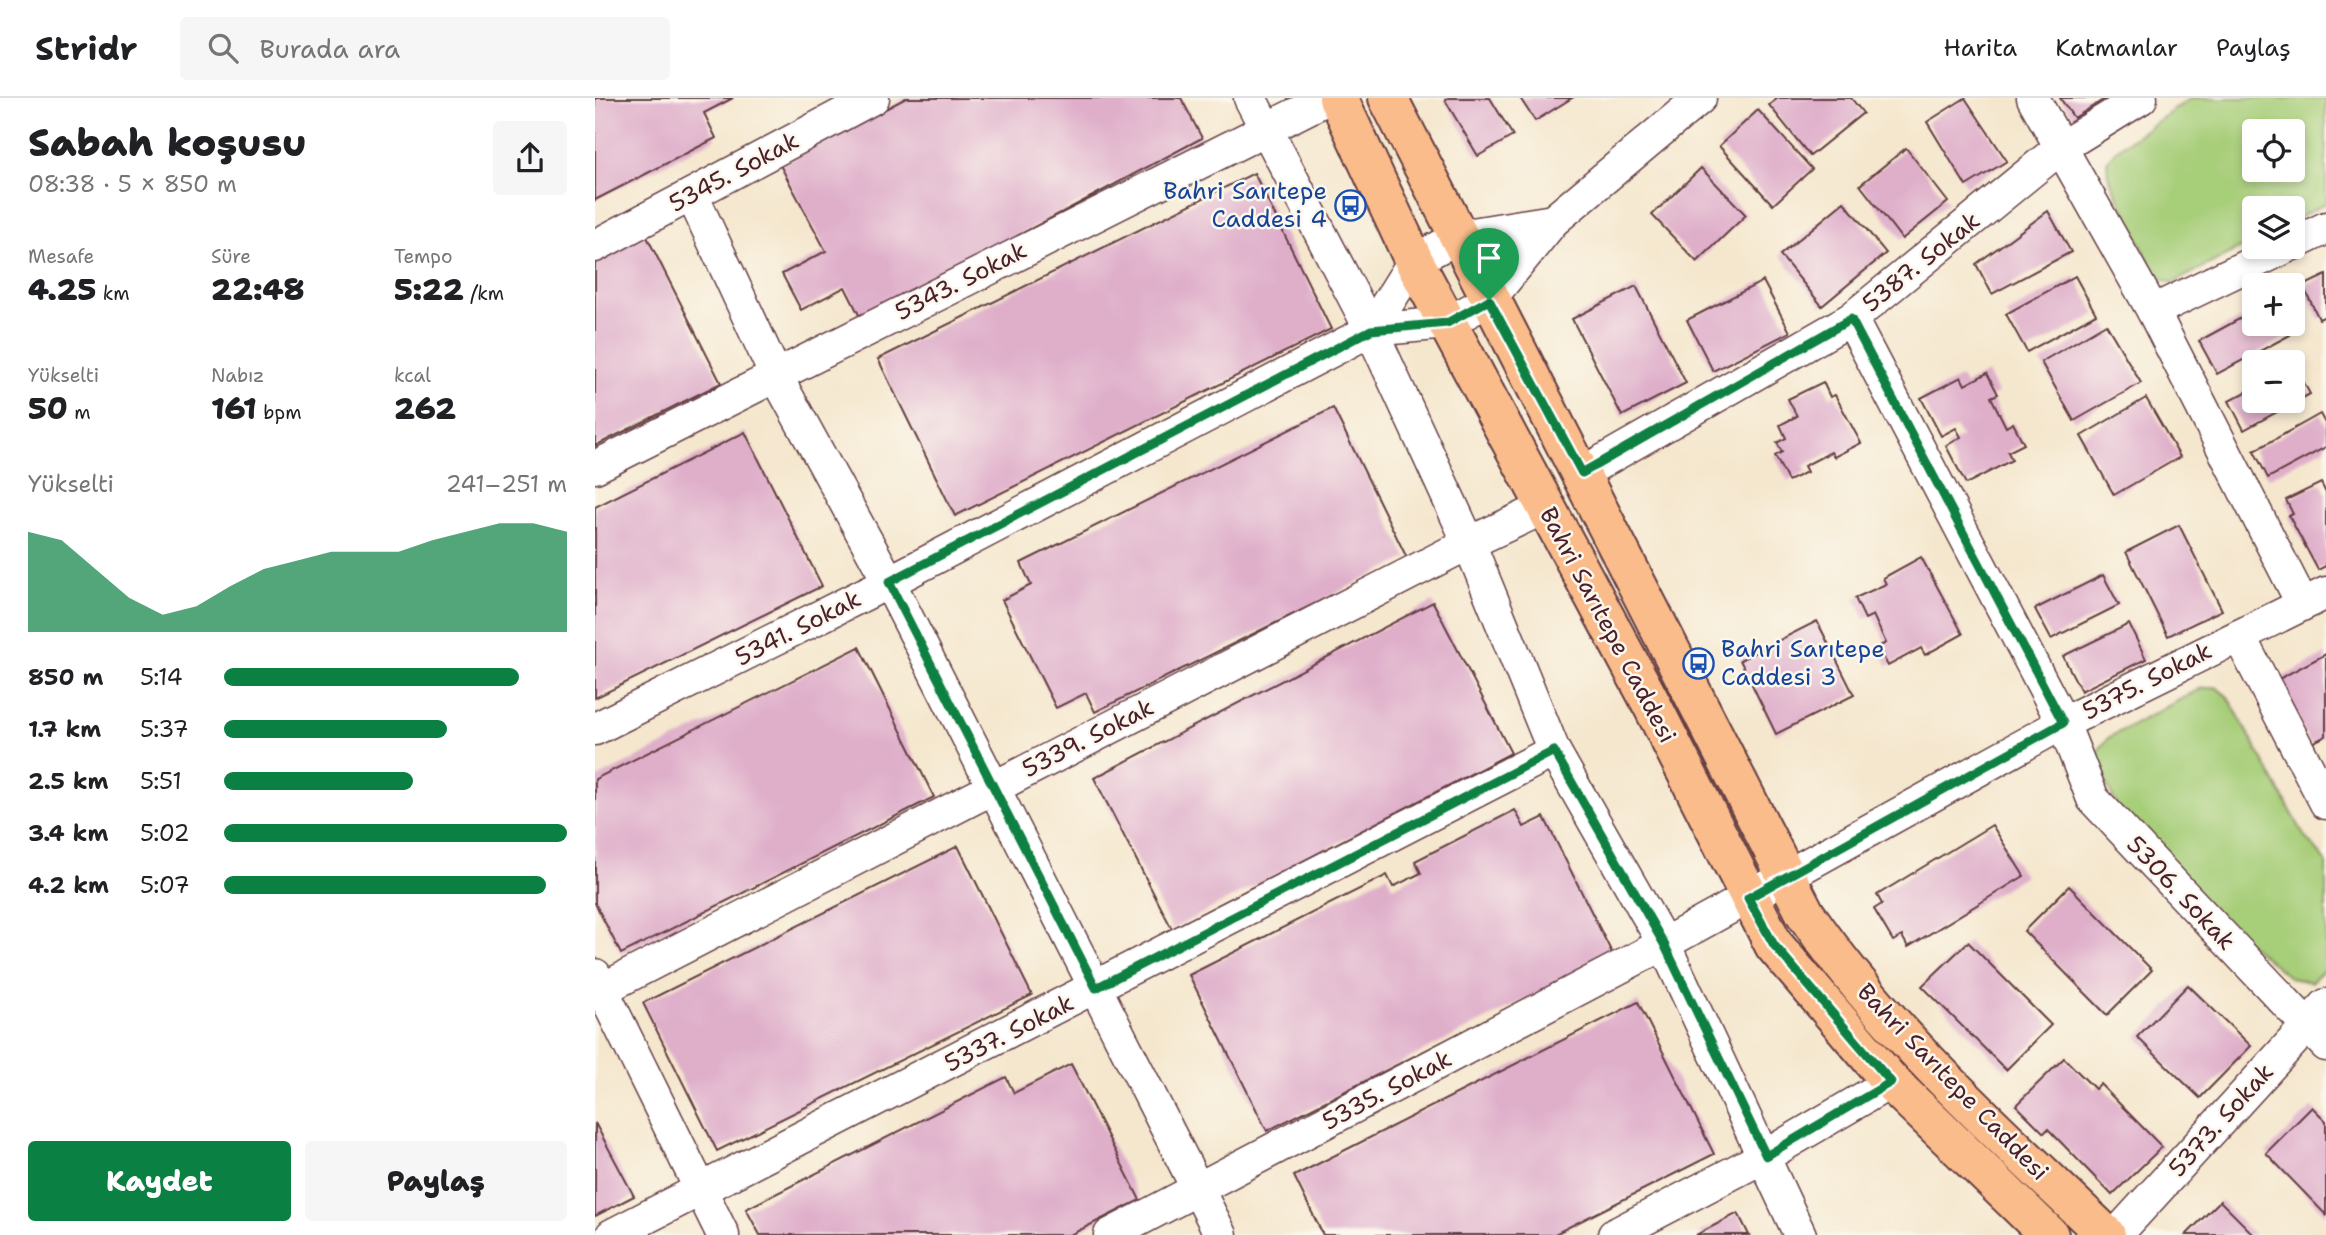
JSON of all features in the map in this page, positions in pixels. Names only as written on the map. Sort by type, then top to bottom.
[{"type":"main road","name":"Bahri Sarıtepe Caddesi","points":[[1338,98],[1415,261],[1650,701],[1774,945],[1891,1082],[2049,1235]]},
{"type":"main road","name":"Bahri Sarıtepe Caddesi","points":[[1388,98],[1805,913],[1841,966],[1925,1060],[2106,1235]]},
{"type":"street","name":"5345. Sokak","points":[[595,246],[873,98]]},
{"type":"street","points":[[1250,98],[1371,330],[1469,543],[1554,751],[1664,944],[1766,1156],[1800,1235]]},
{"type":"street","name":"5343. Sokak","points":[[595,467],[775,374],[1328,98]]},
{"type":"street","points":[[1371,330],[1447,323],[1489,300],[1553,221],[1700,98]]},
{"type":"street","points":[[2033,98],[2314,598]]},
{"type":"street","name":"5387. Sokak","points":[[1582,473],[1851,319],[2060,148],[2141,98]]},
{"type":"street","points":[[692,195],[775,374],[889,582],[1221,1235]]},
{"type":"street","points":[[1371,330],[1415,261],[1460,236],[1553,221]]},
{"type":"street","points":[[2305,238],[2326,228]]},
{"type":"street","points":[[2153,310],[2261,259]]},
{"type":"street","name":"5306. Sokak","points":[[1851,319],[2063,723],[2093,799],[2319,1025]]},
{"type":"street","name":"5341. Sokak","points":[[595,729],[889,582],[1371,330]]},
{"type":"street","name":"5339. Sokak","points":[[598,986],[993,788],[1469,543],[1546,507]]},
{"type":"street","name":"5375. Sokak","points":[[1748,898],[2063,723],[2314,598]]},
{"type":"street","points":[[2239,636],[2326,803]]},
{"type":"street","name":"5337. Sokak","points":[[612,1235],[1554,751]]},
{"type":"street","name":"5335. Sokak","points":[[1111,1235],[1748,898]]},
{"type":"street","points":[[598,986],[723,1235]]},
{"type":"street","name":"5373. Sokak","points":[[2116,1235],[2319,1025]]},
{"type":"street","points":[[1614,1235],[1766,1156],[1891,1082]]},
{"type":"green space","points":[[2191,98],[2326,98],[2326,203],[2305,214],[2305,196],[2242,196],[2242,247],[2173,283],[2162,279],[2154,271],[2108,176],[2107,162],[2116,150]]},
{"type":"green space","points":[[2216,687],[2228,697],[2304,835],[2326,861],[2326,968],[2311,982],[2290,978],[2174,876],[2146,846],[2122,814],[2106,782],[2098,751],[2108,738],[2200,689]]},
{"type":"building","points":[[595,98],[733,98],[704,113],[716,138],[595,200]]},
{"type":"building","points":[[906,98],[1181,98],[1202,138],[861,319],[845,287],[801,310],[782,274],[826,251],[780,165]]},
{"type":"building","points":[[1490,98],[1513,136],[1478,156],[1445,100]]},
{"type":"building","points":[[1520,98],[1572,98],[1535,121]]},
{"type":"building","points":[[1778,98],[1851,98],[1863,113],[1810,156],[1769,105]]},
{"type":"building","points":[[1965,98],[2007,161],[1966,186],[1927,122]]},
{"type":"building","points":[[2060,98],[2106,98],[2074,118]]},
{"type":"building","points":[[1758,110],[1812,169],[1773,205],[1719,146]]},
{"type":"building","points":[[1906,148],[1948,202],[1902,239],[1860,185]]},
{"type":"building","points":[[1701,168],[1746,215],[1697,262],[1652,215]]},
{"type":"building","points":[[1254,173],[1331,329],[955,516],[878,359]]},
{"type":"building","points":[[1844,202],[1886,253],[1822,306],[1780,255]]},
{"type":"building","points":[[2048,211],[2071,252],[1992,294],[1976,264]]},
{"type":"building","points":[[646,235],[721,383],[595,446],[595,261]]},
{"type":"building","points":[[2326,275],[2326,316],[2319,319],[2305,285]]},
{"type":"building","points":[[2075,276],[2096,314],[2027,352],[2006,314]]},
{"type":"building","points":[[1763,281],[1790,332],[1713,371],[1687,320]]},
{"type":"building","points":[[1636,286],[1686,383],[1622,416],[1572,319]]},
{"type":"building","points":[[2242,318],[2242,336],[2288,336],[2262,350],[2242,350],[2242,361],[2217,374],[2199,341]]},
{"type":"building","points":[[2106,324],[2141,383],[2074,421],[2041,362]]},
{"type":"building","points":[[1987,373],[1998,394],[1991,397],[2006,427],[2013,423],[2024,444],[2008,452],[2012,460],[1966,484],[1946,446],[1961,437],[1956,428],[1941,436],[1921,398],[1961,377],[1965,385]]},
{"type":"building","points":[[1823,382],[1830,397],[1835,395],[1861,443],[1834,457],[1831,452],[1804,466],[1807,472],[1788,481],[1775,456],[1782,452],[1777,443],[1786,438],[1780,425],[1797,416],[1788,399]]},
{"type":"building","points":[[2242,394],[2242,413],[2275,413],[2244,430],[2229,401]]},
{"type":"building","points":[[2146,398],[2180,457],[2114,495],[2081,436]]},
{"type":"building","points":[[1333,408],[1407,558],[1095,712],[1086,693],[1056,708],[1002,600],[1031,585],[1021,563]]},
{"type":"building","points":[[2320,414],[2326,425],[2326,447],[2268,478],[2254,451]]},
{"type":"building","points":[[745,432],[822,586],[595,698],[595,507]]},
{"type":"building","points":[[2321,483],[2326,493],[2326,566],[2318,570],[2289,516],[2293,514],[2286,500]]},
{"type":"building","points":[[2179,525],[2222,610],[2168,636],[2126,552]]},
{"type":"building","points":[[1921,557],[1963,634],[1925,655],[1921,648],[1888,666],[1878,647],[1886,643],[1873,615],[1865,619],[1855,598],[1886,584],[1883,578]]},
{"type":"building","points":[[2103,575],[2119,605],[2051,639],[2035,609]]},
{"type":"building","points":[[1433,602],[1511,753],[1172,929],[1094,778]]},
{"type":"building","points":[[1817,621],[1854,695],[1776,734],[1740,660]]},
{"type":"building","points":[[2129,624],[2146,659],[2081,691],[2063,656]]},
{"type":"building","points":[[859,647],[934,797],[621,954],[595,903],[595,779]]},
{"type":"building","points":[[2326,654],[2326,736],[2310,744],[2277,680]]},
{"type":"building","points":[[1515,810],[1524,827],[1544,817],[1613,955],[1267,1131],[1189,975],[1387,875],[1393,887],[1421,873],[1415,861]]},
{"type":"building","points":[[1992,825],[2024,876],[1908,947],[1902,936],[1893,941],[1874,909],[1882,904],[1877,895]]},
{"type":"building","points":[[958,846],[1032,995],[717,1151],[643,1003]]},
{"type":"building","points":[[2069,886],[2152,970],[2107,1015],[2024,931]]},
{"type":"building","points":[[1968,942],[2051,1025],[2006,1070],[1922,986]]},
{"type":"building","points":[[2188,985],[2251,1046],[2200,1098],[2137,1037]]},
{"type":"building","points":[[1638,1002],[1714,1154],[1553,1235],[1323,1235],[1294,1176]]},
{"type":"building","points":[[2064,1058],[2095,1089],[2100,1084],[2162,1147],[2112,1195],[2048,1129],[2044,1133],[2016,1105]]},
{"type":"building","points":[[1071,1064],[1140,1200],[1070,1235],[760,1235],[746,1209],[1006,1077],[1014,1093]]},
{"type":"building","points":[[2312,1107],[2326,1121],[2326,1215],[2266,1153]]},
{"type":"building","points":[[595,1123],[634,1196],[595,1216]]},
{"type":"building","points":[[2220,1201],[2254,1235],[2186,1235]]},
{"type":"building","points":[[1738,1213],[1749,1235],[1696,1235]]},
{"type":"place","name":"Bahri Sarıtepe Caddesi 4","points":[[1350,205]]},
{"type":"place","name":"Bahri Sarıtepe Caddesi 3","points":[[1698,663]]},
{"type":"route","points":[[1489,300],[1582,473],[1851,319],[2063,723],[1748,898],[1774,945],[1802,982],[1891,1082],[1766,1156],[1664,944],[1554,751],[1096,988],[889,582],[1371,330],[1447,323],[1489,300]]}]
